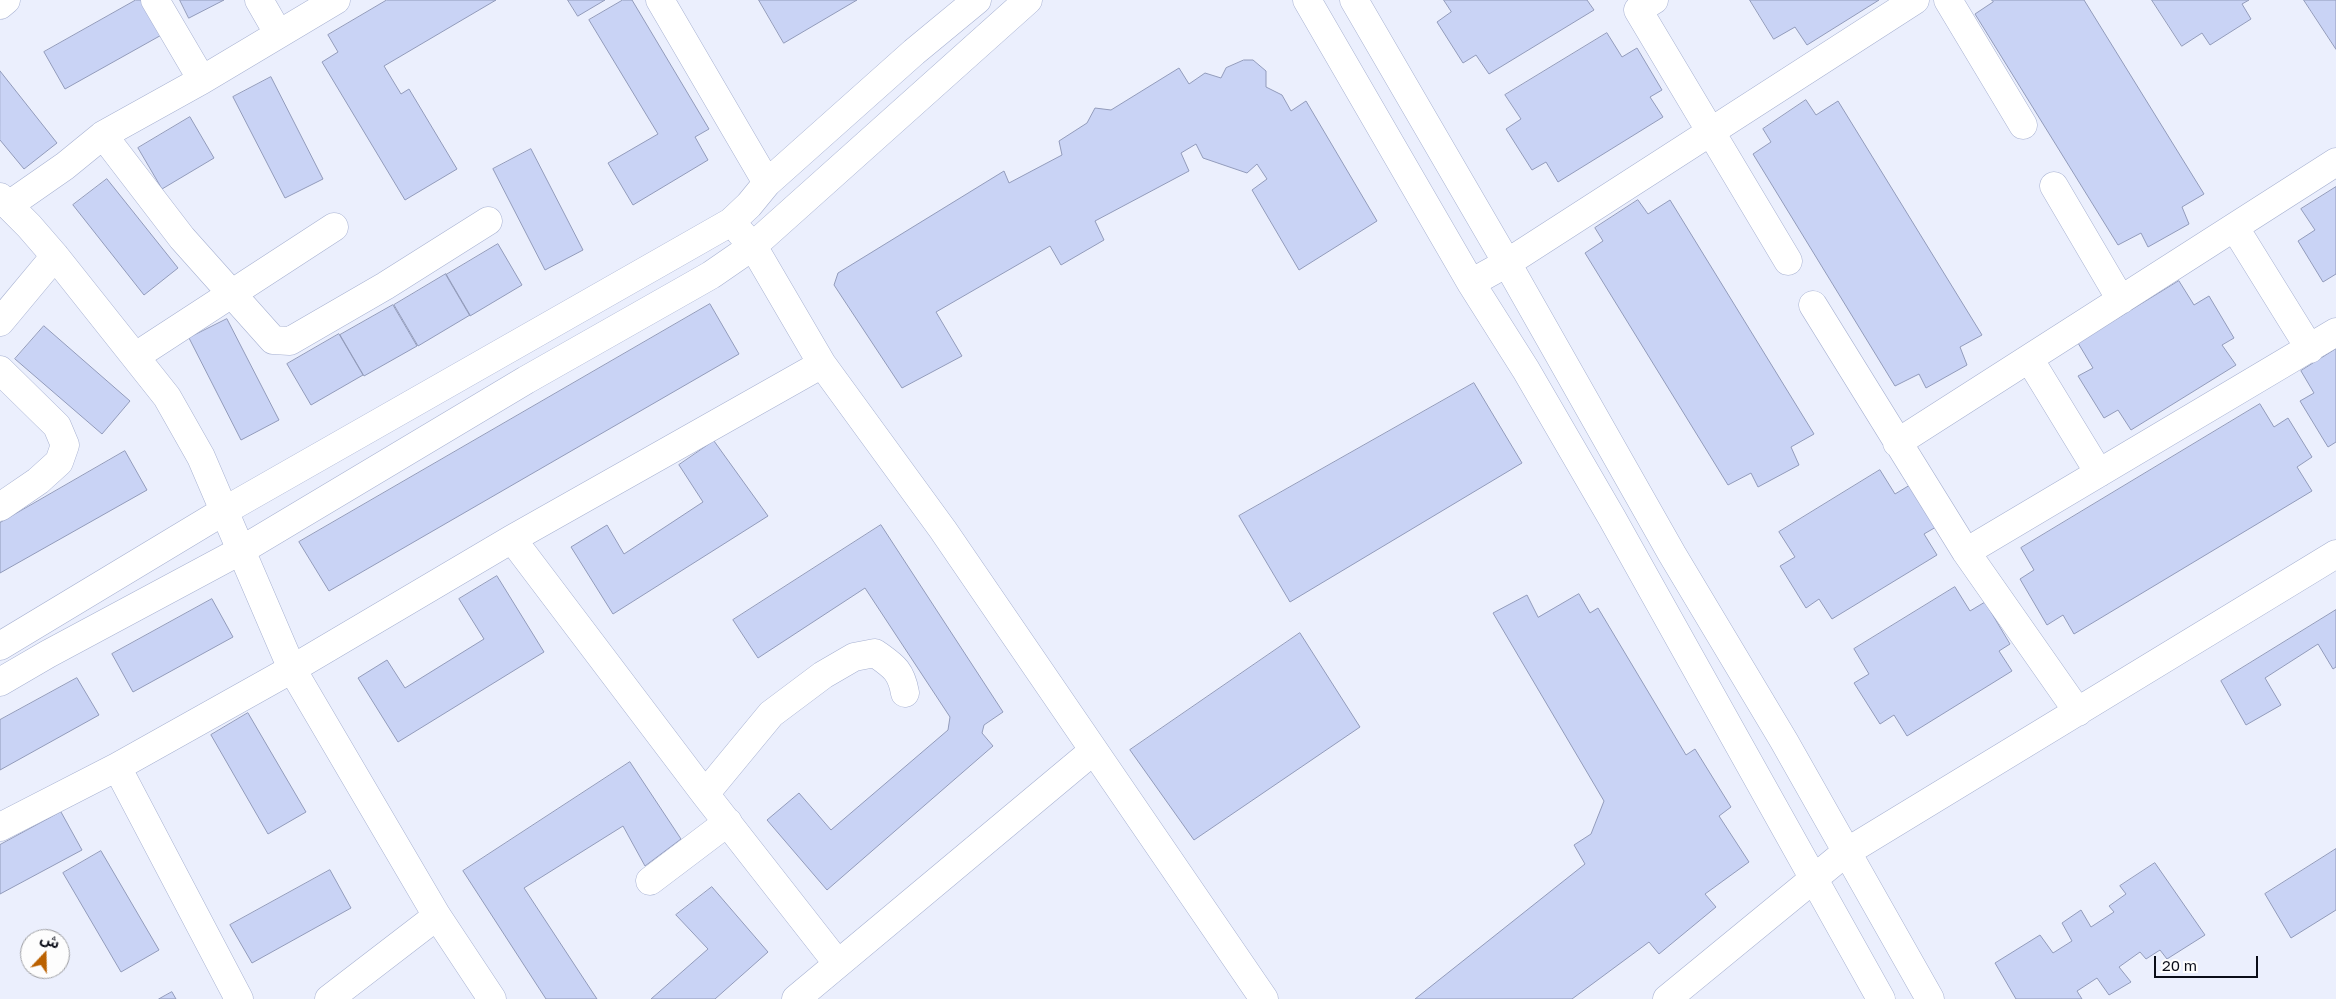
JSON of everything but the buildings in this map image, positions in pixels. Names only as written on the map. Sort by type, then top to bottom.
[{"type":"street","points":[[0,5],[6,0]]},
{"type":"street","points":[[155,0],[202,80]]},
{"type":"street","points":[[259,0],[278,33]]},
{"type":"street","points":[[336,0],[202,80],[103,135],[65,166],[4,201],[55,256],[136,356],[172,406],[201,457],[292,669],[437,916],[492,999]]},
{"type":"street","points":[[660,0],[767,183]]},
{"type":"street","points":[[0,646],[224,511],[731,222],[749,205],[767,183],[914,52],[977,0]]},
{"type":"street","points":[[0,682],[48,654],[240,551],[456,422],[711,274],[753,246],[1028,0]]},
{"type":"street","points":[[1307,0],[1471,283],[1526,370],[1626,543],[1881,999]]},
{"type":"street","points":[[1354,0],[1507,263],[1672,554],[1784,741],[1930,999]]},
{"type":"street","points":[[1654,0],[1638,10],[1709,132],[1788,261]]},
{"type":"street","points":[[1471,283],[1507,263],[1915,0]]},
{"type":"street","points":[[1948,0],[2024,125]]},
{"type":"street","points":[[103,135],[182,238],[273,340],[290,341],[385,286],[488,221]]},
{"type":"street","points":[[1897,443],[2030,360],[2336,162]]},
{"type":"street","points":[[2054,186],[2120,300]]},
{"type":"street","points":[[731,222],[753,246],[822,364],[943,530],[1264,999]]},
{"type":"street","points":[[136,356],[334,227]]},
{"type":"street","points":[[2235,228],[2310,349]]},
{"type":"street","points":[[0,322],[55,256]]},
{"type":"street","points":[[1813,305],[1966,552],[2078,712]]},
{"type":"street","points":[[1966,552],[2336,332]]},
{"type":"street","points":[[2030,360],[2099,473]]},
{"type":"street","points":[[0,826],[117,767],[292,669],[512,539],[822,364]]},
{"type":"street","points":[[0,370],[57,426],[65,445],[59,462],[38,481],[0,507]]},
{"type":"street","points":[[512,539],[705,794],[838,964]]},
{"type":"street","points":[[1667,999],[1846,852],[2336,554]]},
{"type":"street","points":[[705,794],[771,714],[824,675],[854,657],[875,653],[894,667],[903,678],[906,693]]},
{"type":"street","points":[[796,999],[1094,751]]},
{"type":"street","points":[[117,767],[239,999]]},
{"type":"street","points":[[650,881],[728,822]]},
{"type":"street","points":[[329,999],[437,916]]}]
